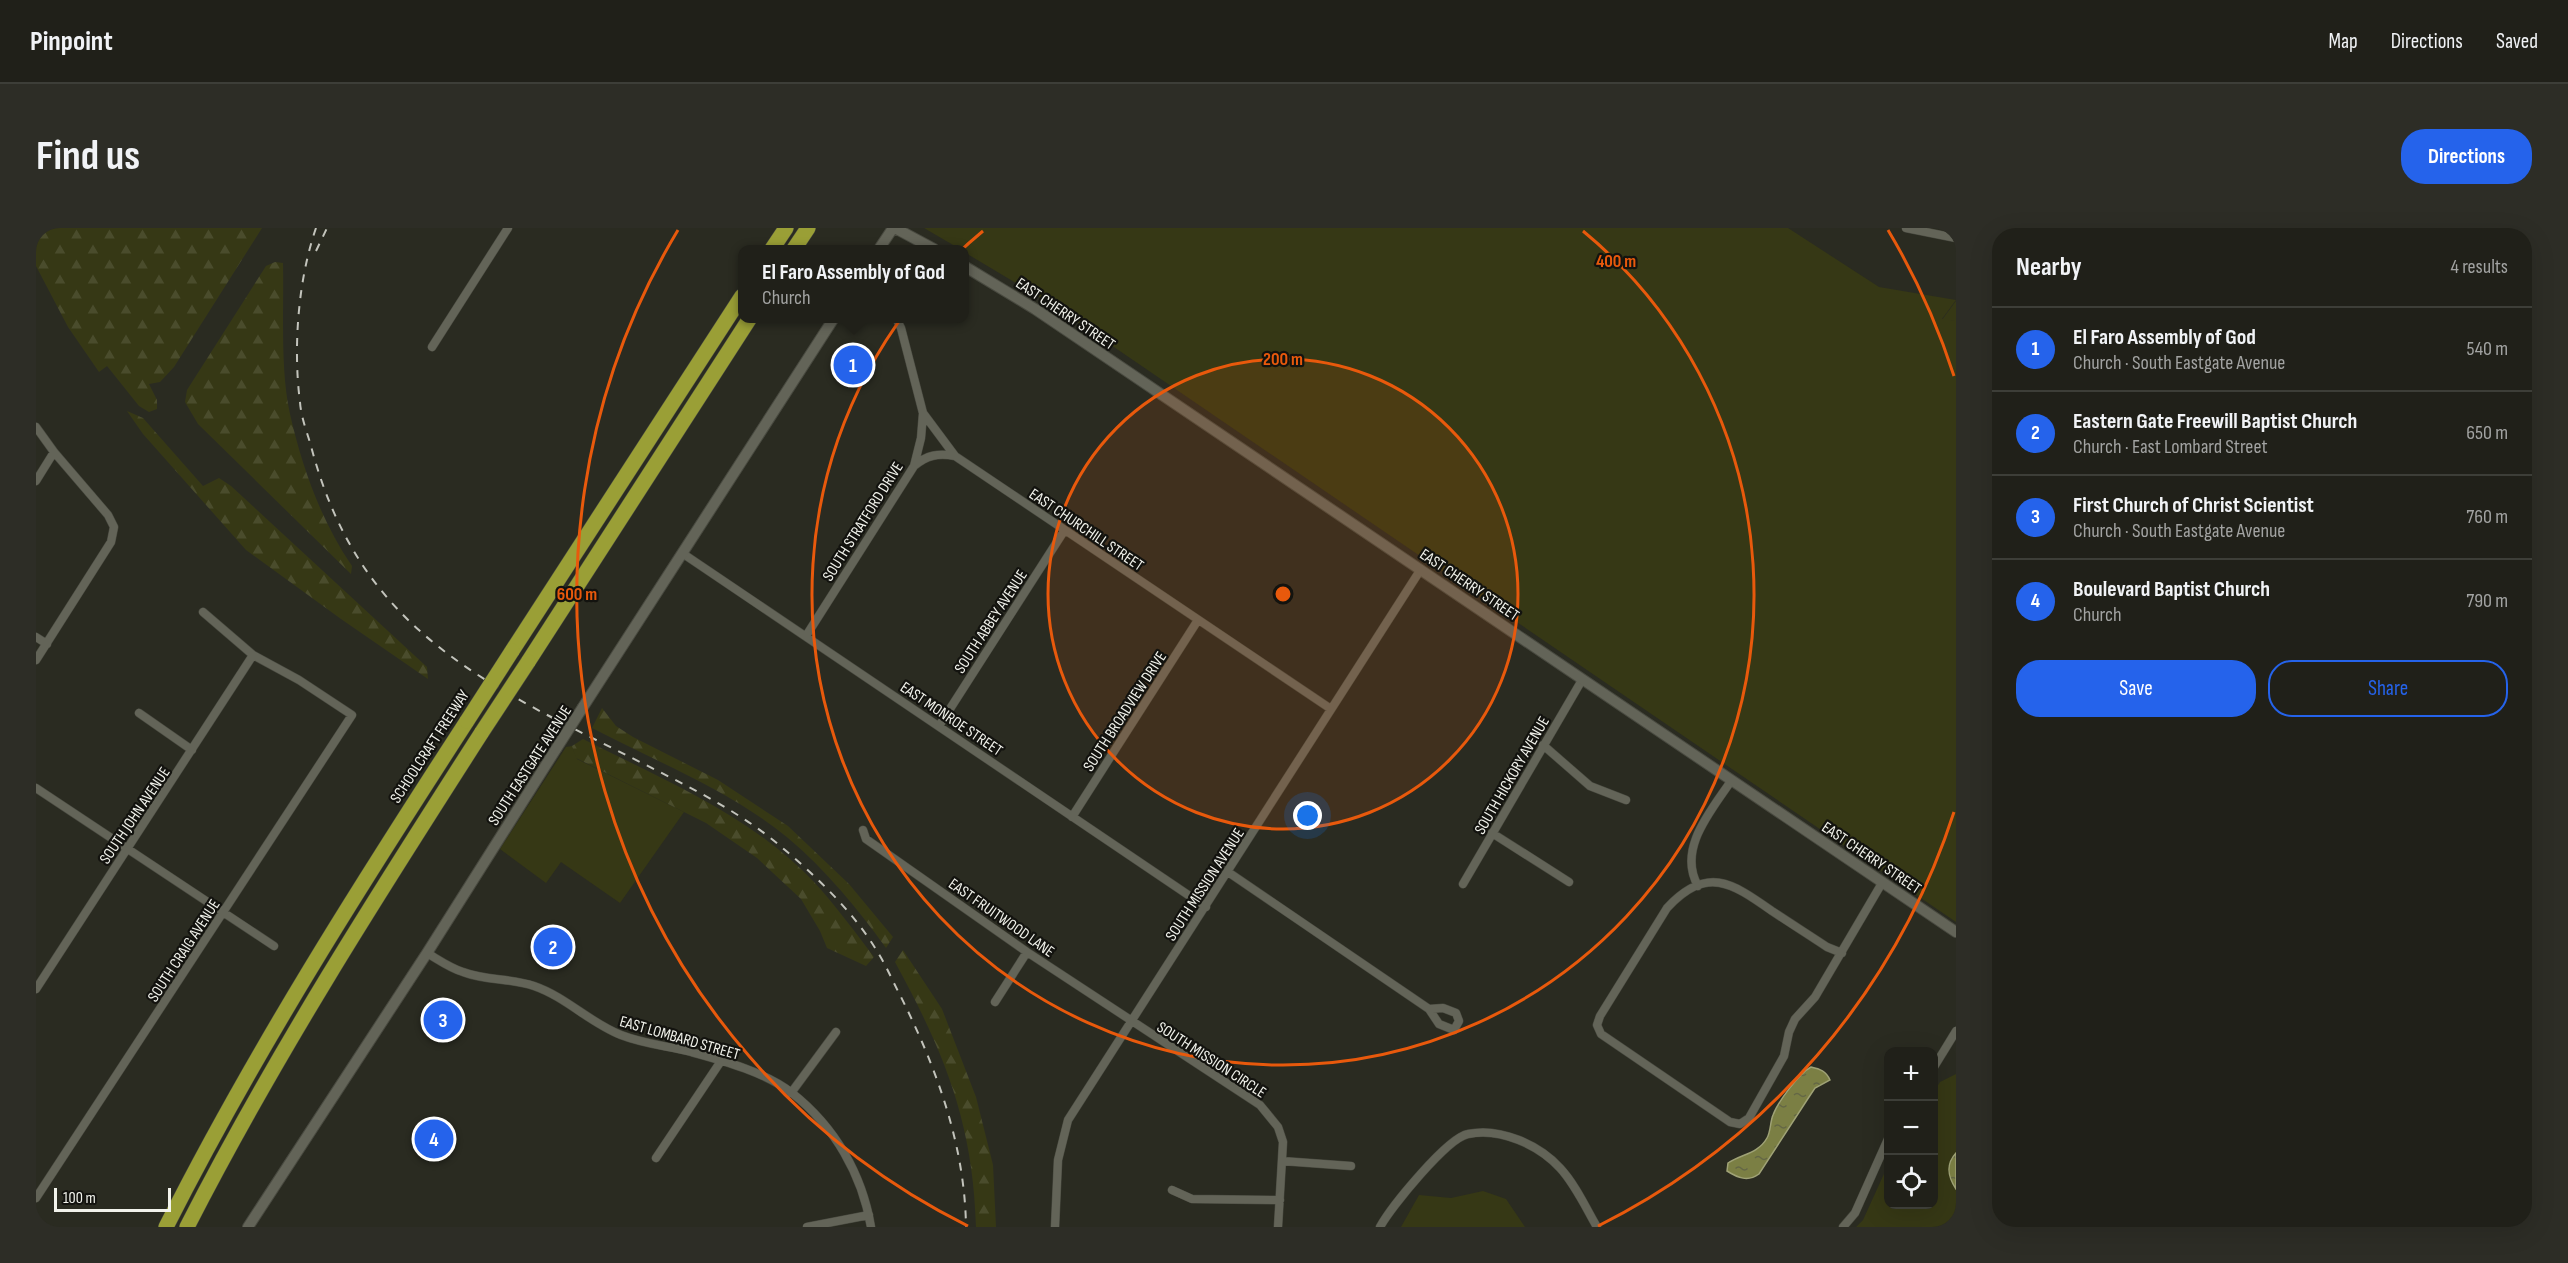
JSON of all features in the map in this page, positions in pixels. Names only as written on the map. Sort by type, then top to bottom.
[{"type":"highway","points":[[775,245],[786,228]]},
{"type":"highway","points":[[797,245],[808,228]]},
{"type":"highway","name":"SCHOOLCRAFT FREEWAY","points":[[166,1227],[210,1142],[287,1006],[365,878],[738,302]]},
{"type":"highway","points":[[187,1227],[265,1081],[365,914],[747,323]]},
{"type":"street","points":[[432,347],[508,228]]},
{"type":"street","points":[[882,245],[894,228],[926,245]]},
{"type":"street","points":[[1906,228],[1956,238]]},
{"type":"street","name":"EAST CHERRY STREET","points":[[969,269],[1035,309],[1956,932]]},
{"type":"street","name":"SOUTH EASTGATE AVENUE","points":[[248,1227],[427,953],[831,323]]},
{"type":"street","name":"EAST CHURCHILL STREET","points":[[898,323],[923,413],[955,456],[1331,709]]},
{"type":"street","name":"SOUTH STRATFORD DRIVE","points":[[806,636],[914,466],[921,438],[923,413]]},
{"type":"street","points":[[36,427],[54,452],[108,515],[114,527],[111,542],[36,660]]},
{"type":"street","points":[[36,481],[54,452]]},
{"type":"street","points":[[914,466],[933,455],[955,456]]},
{"type":"street","name":"SOUTH ABBEY AVENUE","points":[[939,726],[1065,531]]},
{"type":"street","name":"EAST MONROE STREET","points":[[682,553],[1206,907]]},
{"type":"street","name":"SOUTH MISSION AVENUE","points":[[1055,1227],[1058,1160],[1068,1120],[1420,569]]},
{"type":"street","points":[[204,612],[253,655]]},
{"type":"street","name":"SOUTH BROADVIEW DRIVE","points":[[1072,817],[1198,620]]},
{"type":"street","points":[[36,637],[46,644]]},
{"type":"street","name":"SOUTH CRAIG AVENUE","points":[[36,1198],[352,715],[299,680],[253,655]]},
{"type":"street","name":"SOUTH JOHN AVENUE","points":[[36,989],[253,655]]},
{"type":"street","name":"SOUTH HICKORY AVENUE","points":[[1463,884],[1582,680]]},
{"type":"street","points":[[139,713],[192,750]]},
{"type":"street","points":[[1544,745],[1590,786],[1626,800]]},
{"type":"street","points":[[1698,886],[1693,876],[1692,853],[1695,837],[1731,781]]},
{"type":"street","points":[[36,788],[274,946]]},
{"type":"street","name":"EAST FRUITWOOD LANE","points":[[863,830],[866,839],[1027,952],[1132,1022]]},
{"type":"street","points":[[1492,833],[1569,882]]},
{"type":"street","points":[[1228,872],[1429,1009]]},
{"type":"street","points":[[1842,953],[1819,941],[1736,886],[1711,882],[1680,894],[1667,908],[1600,1016],[1597,1025],[1600,1034],[1730,1122],[1740,1124],[1749,1118],[1784,1056],[1789,1032],[1795,1019],[1815,997],[1842,953],[1882,883]]},
{"type":"street","points":[[995,1002],[1027,952]]},
{"type":"street","name":"EAST LOMBARD STREET","points":[[427,953],[464,973],[536,986],[620,1035],[721,1061],[756,1074],[791,1093],[822,1122],[843,1150],[858,1178],[871,1227]]},
{"type":"street","name":"SOUTH MISSION CIRCLE","points":[[1132,1022],[1260,1105],[1278,1127],[1283,1142],[1278,1227]]},
{"type":"street","points":[[1938,1060],[1956,1031]]},
{"type":"street","points":[[791,1093],[836,1032]]},
{"type":"street","points":[[656,1158],[721,1061]]},
{"type":"street","points":[[1380,1227],[1409,1186],[1439,1155],[1466,1134],[1488,1132],[1512,1137],[1539,1151],[1560,1169],[1597,1227]]},
{"type":"street","points":[[1844,1227],[1855,1213],[1884,1148]]},
{"type":"street","points":[[1282,1161],[1351,1166]]},
{"type":"street","points":[[1172,1190],[1192,1199],[1280,1200]]},
{"type":"street","points":[[807,1227],[869,1215]]},
{"type":"green space","points":[[36,228],[262,228],[174,367],[160,382],[149,384],[157,400],[157,409],[149,412],[139,406],[107,366],[99,372],[68,327],[36,266]]},
{"type":"green space","points":[[924,228],[1788,228],[1879,287],[1956,300],[1942,319],[1956,321],[1956,922],[1051,304],[969,255],[969,245],[953,245]]},
{"type":"green space","points":[[275,262],[283,263],[283,339],[290,414],[314,493],[331,531],[352,566],[351,574],[198,424],[185,402],[187,390],[266,266]]},
{"type":"green space","points":[[1956,301],[1956,321],[1942,320]]},
{"type":"green space","points":[[127,411],[143,418],[203,486],[219,478],[231,486],[427,667],[428,679],[246,550],[143,434]]},
{"type":"green space","points":[[602,708],[616,726],[633,737],[718,780],[788,826],[849,884],[893,937],[886,948],[828,876],[802,850],[766,821],[693,778],[592,728]]},
{"type":"green space","points":[[583,739],[674,784],[763,837],[814,882],[874,957],[866,966],[827,948],[801,899],[757,858],[706,823],[576,758],[572,746]]},
{"type":"green space","points":[[572,746],[577,759],[684,812],[620,903],[561,862],[546,883],[500,849],[566,747]]},
{"type":"green space","points":[[903,950],[942,1009],[976,1097],[993,1165],[996,1227],[976,1227],[974,1189],[962,1121],[953,1089],[928,1027],[895,962]]},
{"type":"green space","points":[[1956,1074],[1956,1227],[1856,1227],[1863,1220],[1884,1174],[1884,1209],[1938,1209],[1938,1085]]},
{"type":"green space","points":[[1483,1191],[1506,1199],[1525,1227],[1401,1227],[1419,1195],[1451,1198]]},
{"type":"water","points":[[1811,1067],[1827,1074],[1830,1080],[1815,1088],[1759,1174],[1751,1178],[1743,1178],[1727,1171],[1728,1163],[1754,1151],[1763,1143],[1779,1103],[1795,1081]]},
{"type":"water","points":[[1956,1153],[1956,1189],[1951,1180],[1949,1166]]},
{"type":"railway","points":[[316,228],[301,292],[297,337],[301,408],[311,446],[333,510],[362,564],[397,608],[438,646],[483,678],[534,708],[719,803],[769,837],[835,897],[858,923],[880,956],[926,1052],[947,1109],[954,1138],[960,1167],[966,1227]]},
{"type":"railway","points":[[316,251],[327,228]]},
{"type":"place","name":"El Faro Assembly of God","points":[[853,365]]},
{"type":"place","name":"Eastern Gate Freewill Baptist Church","points":[[553,947]]},
{"type":"place","name":"First Church of Christ Scientist","points":[[443,1020]]},
{"type":"place","name":"Boulevard Baptist Church","points":[[434,1139]]}]
